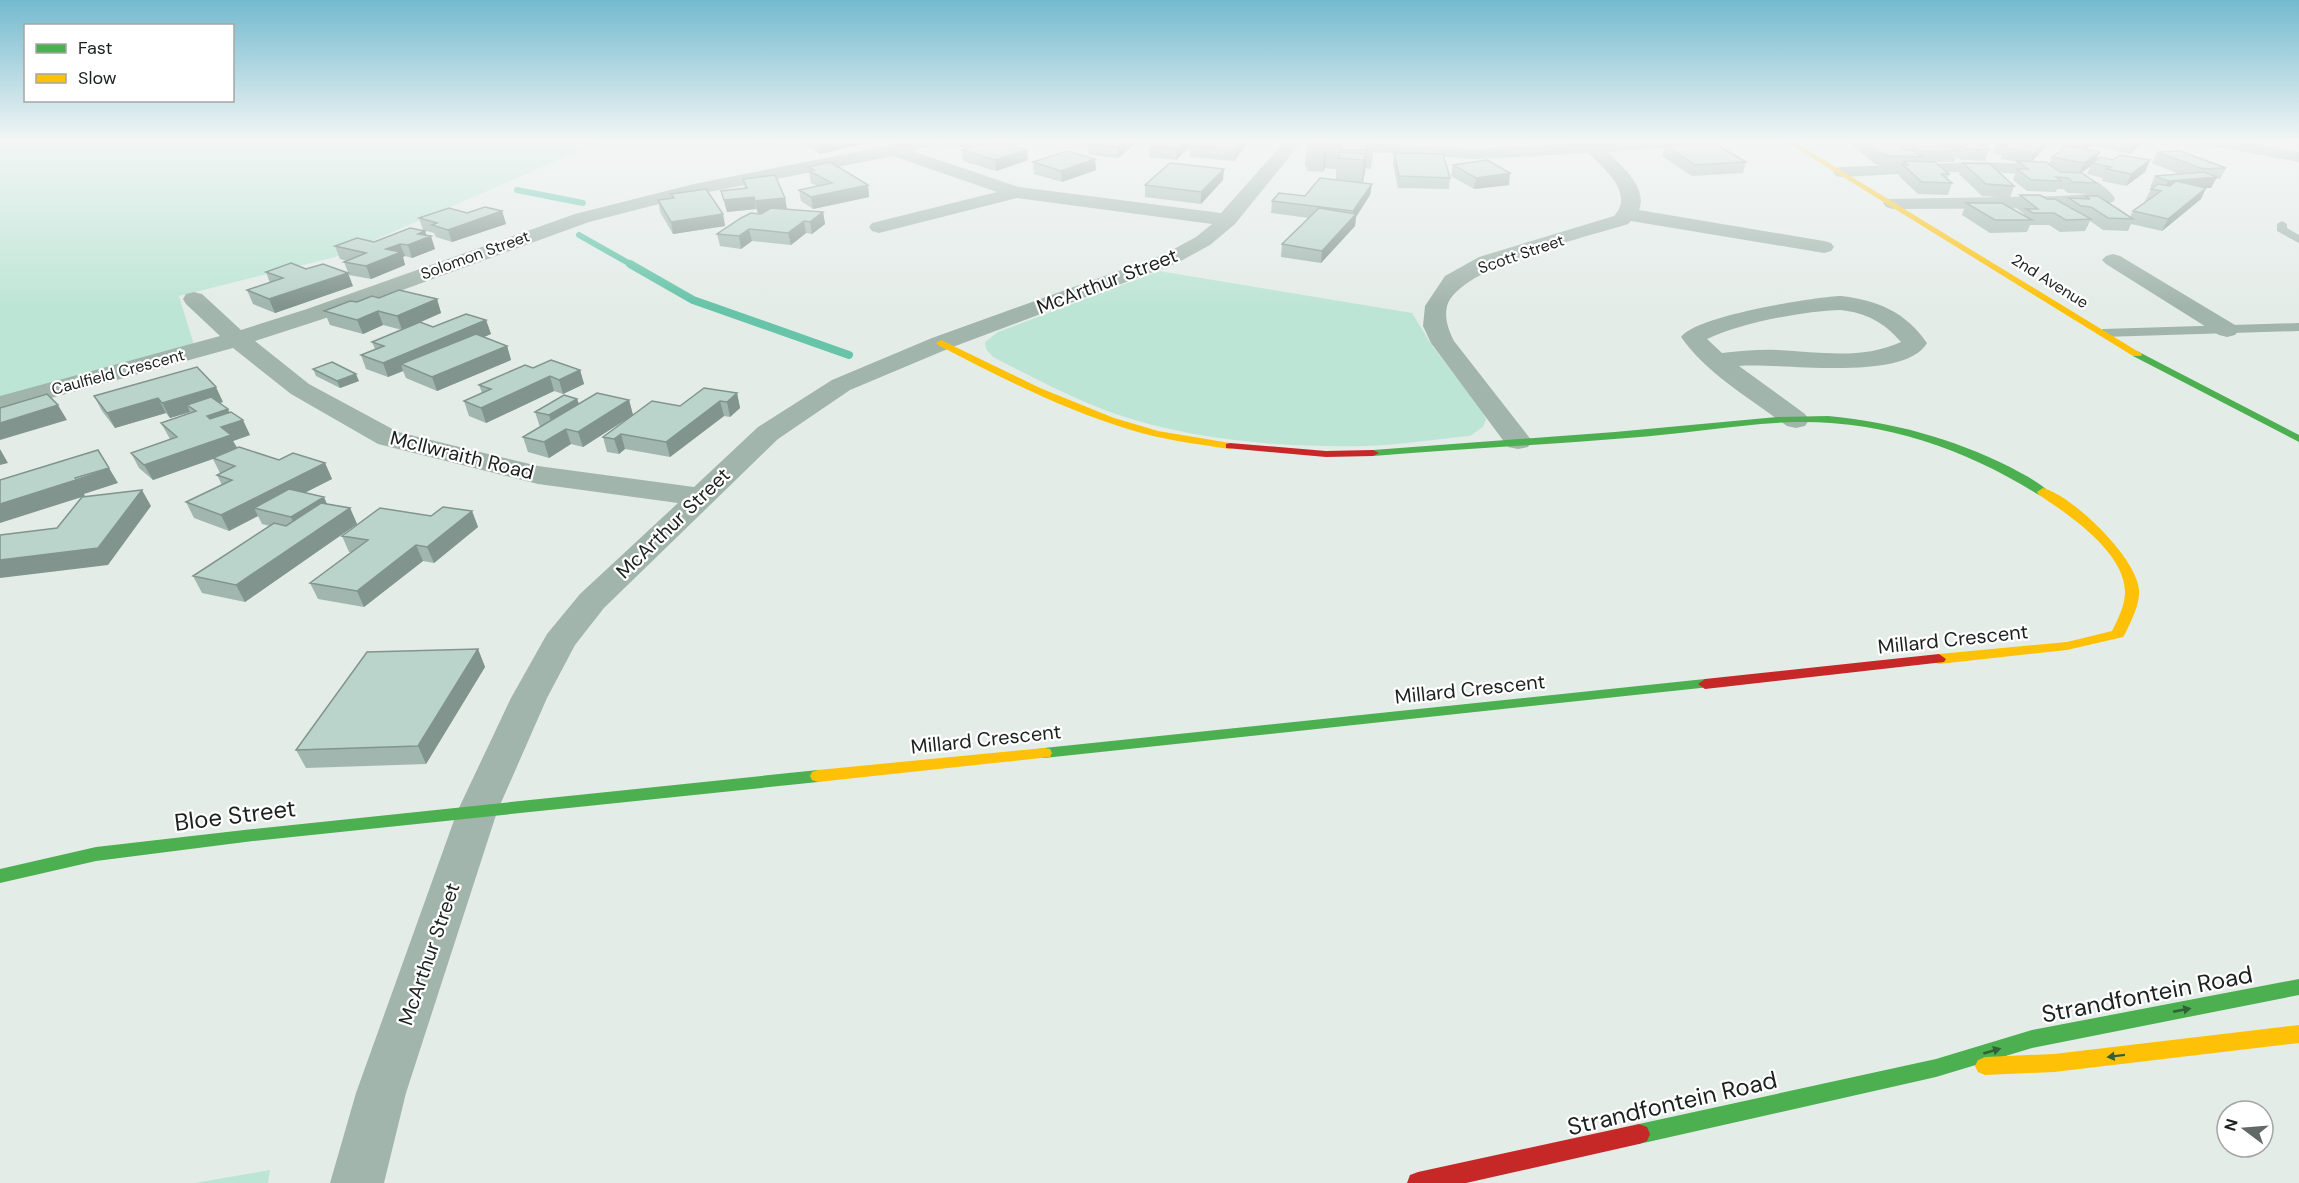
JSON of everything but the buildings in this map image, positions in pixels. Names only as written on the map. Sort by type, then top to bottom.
[{"type":"street","name":"Solomon Street","points":[[237,339],[315,314],[582,218],[669,196]]},
{"type":"street","points":[[879,227],[1002,196]]},
{"type":"street","points":[[1048,196],[1228,220]]},
{"type":"street","name":"McArthur Street","points":[[357,1183],[381,1093],[477,812],[529,698],[559,642],[592,601],[670,524],[768,433],[800,409],[865,373],[1170,259],[1203,241],[1228,220],[1248,196]]},
{"type":"street","points":[[1626,214],[1631,208],[1632,196]]},
{"type":"street","name":"2nd Avenue","points":[[1882,196],[2103,333],[2242,411],[2299,438]]},
{"type":"street","points":[[1893,203],[1991,204],[2098,200],[2106,198],[2105,196]]},
{"type":"street","points":[[1626,214],[1824,247]]},
{"type":"street","name":"Scott Street","points":[[1518,441],[1443,343],[1435,326],[1436,306],[1453,281],[1487,262],[1622,220],[1626,214]]},
{"type":"street","points":[[2113,260],[2227,330]]},
{"type":"street","name":"McIlwraith Road","points":[[194,299],[237,339],[300,389],[388,438],[459,458],[538,475],[701,497]]},
{"type":"street","points":[[1718,361],[1777,357],[1852,362],[1900,352],[1915,343],[1899,326],[1869,306],[1829,301],[1713,329],[1693,338],[1696,344],[1718,361],[1796,420]]},
{"type":"street","name":"Caulfield Crescent","points":[[0,404],[237,339]]},
{"type":"street","name":"Millard Crescent","points":[[477,812],[2067,646],[2118,634],[2131,601],[2132,581],[2118,558],[2067,509],[2014,473],[1961,448],[1923,435],[1881,425],[1840,420],[1796,420],[1587,438],[1331,455],[1214,443],[1137,429],[1065,404],[941,343]]},
{"type":"street","name":"Bloe Street","points":[[0,876],[96,854],[477,812]]},
{"type":"street","name":"Strandfontein Road","points":[[1418,1183],[1936,1068],[2032,1040],[2299,987]]},
{"type":"street","name":"Strandfontein Road","points":[[1936,1068],[2054,1063],[2299,1034]]},
{"type":"lane","points":[[2282,224],[2281,229],[2299,240]]},
{"type":"lane","points":[[2103,333],[2299,327]]},
{"type":"green space","points":[[0,196],[475,196],[335,257],[179,296],[194,345],[0,397]]},
{"type":"green space","points":[[1159,271],[1412,313],[1433,347],[1483,411],[1486,420],[1483,427],[1470,436],[1366,446],[1270,444],[1205,436],[1142,422],[1097,407],[993,357],[986,349],[985,342],[998,332]]},
{"type":"green space","points":[[270,1170],[268,1183],[194,1183]]},
{"type":"waterway","points":[[549,196],[583,203]]},
{"type":"waterway","points":[[579,235],[632,265]]},
{"type":"waterway","points":[[630,264],[693,300],[849,355]]},
{"type":"traffic: fast","points":[[2137,354],[2299,439]]},
{"type":"traffic: fast","points":[[1373,453],[1615,436],[1777,420],[1828,419],[1861,422],[1925,436],[1986,460],[2043,492]]},
{"type":"traffic: fast","points":[[1044,753],[1705,684]]},
{"type":"traffic: fast","points":[[0,876],[96,854],[253,835],[818,776]]},
{"type":"traffic: fast","points":[[1639,1134],[1936,1068],[2032,1039],[2299,987]]},
{"type":"traffic: slow","points":[[1879,196],[2137,354]]},
{"type":"traffic: slow","points":[[941,343],[1036,390],[1110,420],[1158,434],[1230,446]]},
{"type":"traffic: slow","points":[[1939,659],[2067,646],[2118,634],[2132,596],[2130,576],[2122,562],[2098,534],[2043,492]]},
{"type":"traffic: slow","points":[[818,776],[1044,753]]},
{"type":"traffic: slow","points":[[1985,1066],[2054,1063],[2299,1034]]},
{"type":"traffic: jam","points":[[1230,446],[1326,454],[1373,453]]},
{"type":"traffic: jam","points":[[1705,684],[1939,659]]},
{"type":"traffic: jam","points":[[1418,1183],[1639,1134]]}]
